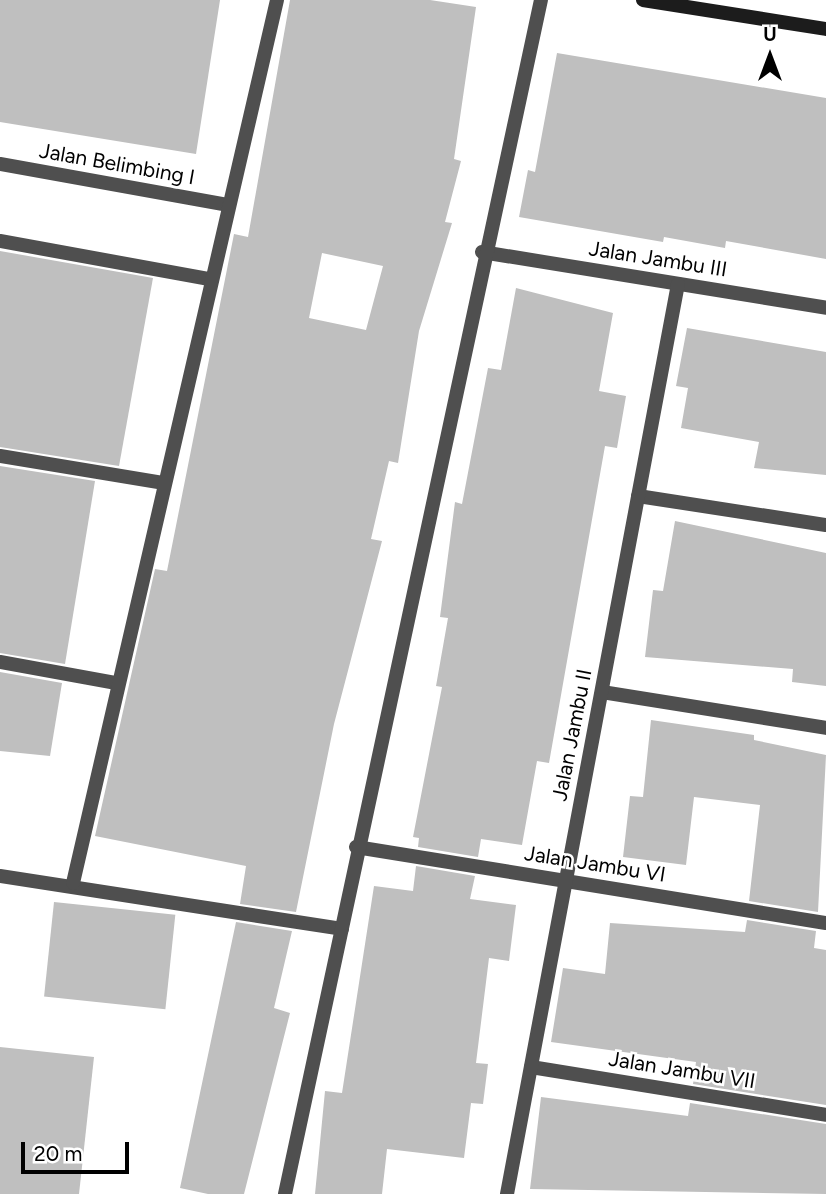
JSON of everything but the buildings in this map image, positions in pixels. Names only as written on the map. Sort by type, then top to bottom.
[{"type":"main road","points":[[643,0],[826,29]]},
{"type":"street","points":[[74,883],[116,682],[277,0]]},
{"type":"street","points":[[285,1194],[482,252],[541,0]]},
{"type":"street","name":"Jalan Belimbing I","points":[[0,164],[227,205]]},
{"type":"street","points":[[0,241],[209,279]]},
{"type":"street","name":"Jalan Jambu III","points":[[482,252],[826,308]]},
{"type":"street","name":"Jalan Jambu II","points":[[507,1194],[678,284]]},
{"type":"street","points":[[0,457],[163,483]]},
{"type":"street","points":[[638,496],[826,525]]},
{"type":"street","points":[[0,662],[116,682]]},
{"type":"street","points":[[601,692],[826,728]]},
{"type":"street","name":"Jalan Jambu VI","points":[[356,847],[826,923]]},
{"type":"street","points":[[0,876],[74,883],[342,929]]},
{"type":"street","name":"Jalan Jambu VII","points":[[531,1068],[826,1115]]}]
